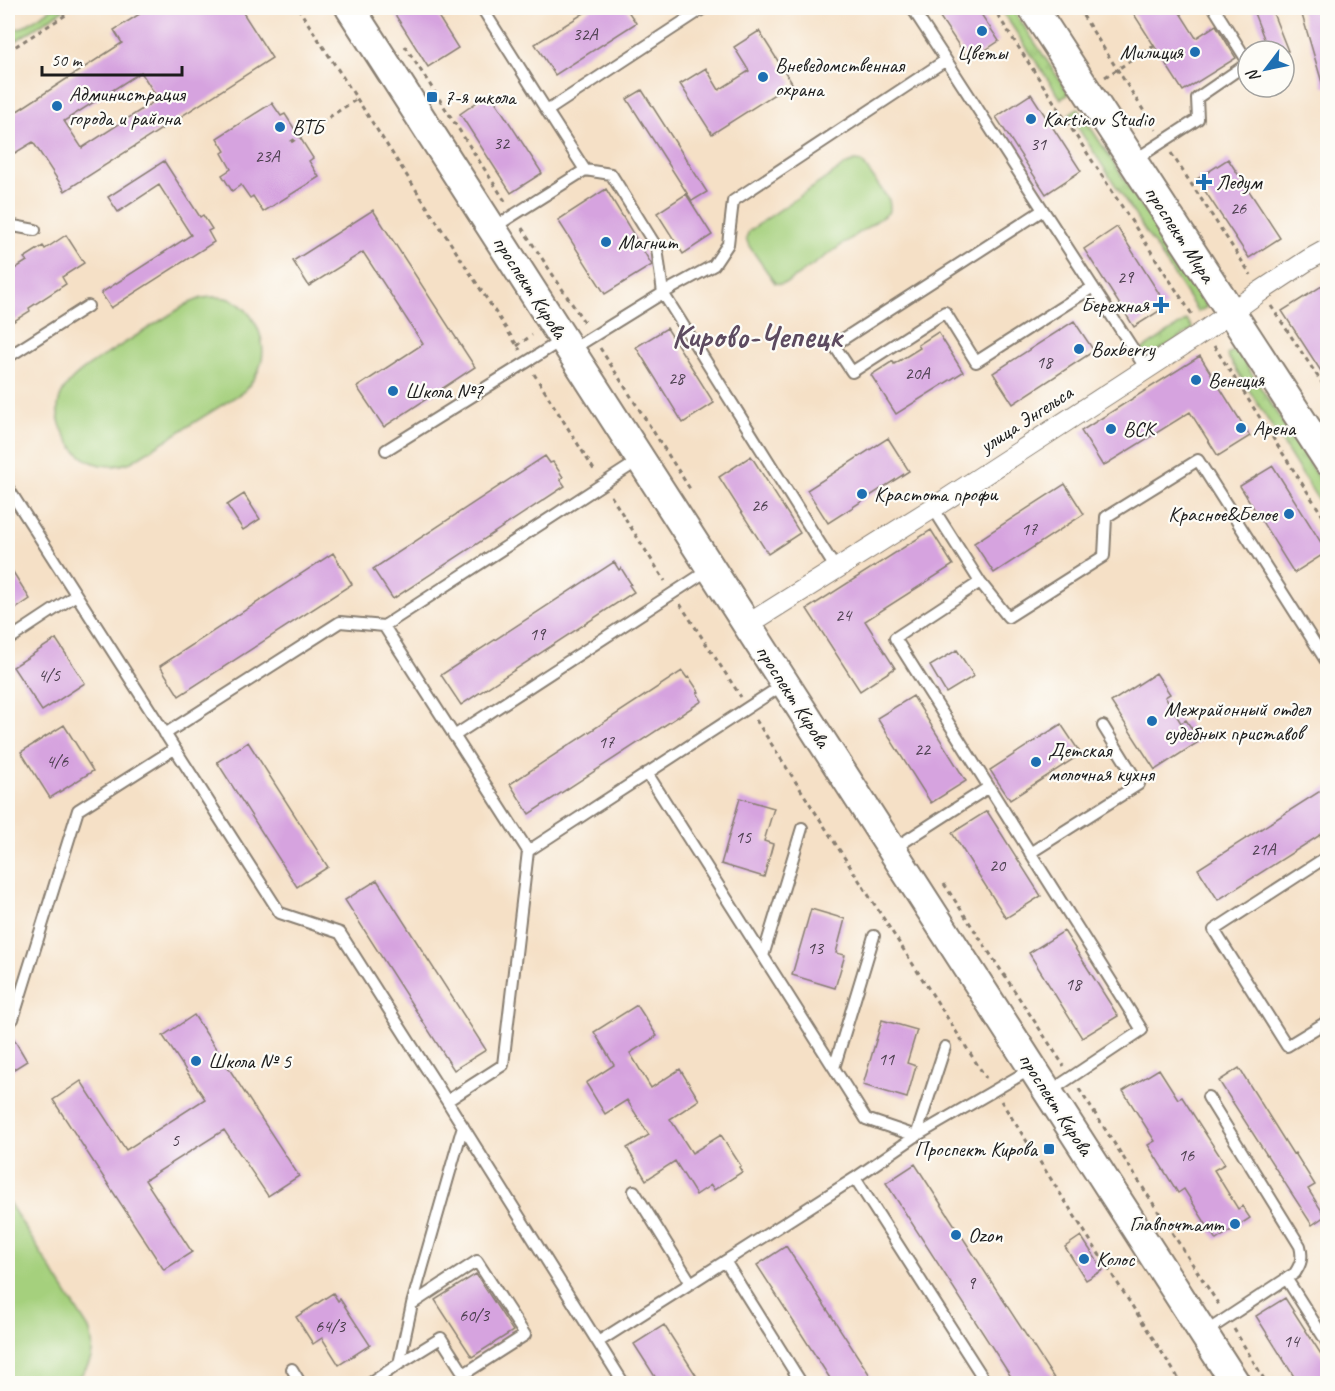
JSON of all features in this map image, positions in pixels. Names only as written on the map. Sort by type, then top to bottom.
[{"type":"street","name":"проспект Кирова","points":[[351,8],[503,222],[575,341],[641,459],[1033,1068],[1060,1084],[1216,1335],[1236,1383]]},
{"type":"street","name":"проспект Мира","points":[[1038,9],[1133,161],[1328,461]]},
{"type":"street","name":"улица Энгельса","points":[[747,626],[933,508],[1328,249]]},
{"type":"street","points":[[1216,1335],[1224,1383]]},
{"type":"lane","points":[[482,8],[585,170]]},
{"type":"lane","points":[[547,111],[704,8]]},
{"type":"lane","points":[[912,8],[1146,369]]},
{"type":"lane","points":[[1214,8],[1236,43]]},
{"type":"lane","points":[[387,450],[575,341],[714,265],[728,244],[732,201],[946,60]]},
{"type":"lane","points":[[1133,161],[1198,119],[1197,98],[1236,70]]},
{"type":"lane","points":[[503,222],[585,170],[611,174],[657,248],[663,293],[836,569]]},
{"type":"lane","points":[[1043,210],[834,345],[852,372],[945,312],[976,362],[1093,287]]},
{"type":"lane","points":[[8,225],[34,230]]},
{"type":"lane","points":[[8,357],[88,306]]},
{"type":"lane","points":[[165,734],[340,622],[384,626],[641,459]]},
{"type":"lane","points":[[933,508],[980,582],[1008,617],[1104,556],[1106,517],[1198,460],[1328,664]]},
{"type":"lane","points":[[8,488],[280,913],[340,933],[624,1383]]},
{"type":"lane","points":[[454,736],[711,569]]},
{"type":"lane","points":[[980,582],[895,638],[1142,1030],[1060,1084]]},
{"type":"lane","points":[[8,640],[76,595]]},
{"type":"lane","points":[[384,626],[528,851],[502,1065],[447,1101]]},
{"type":"lane","points":[[528,851],[785,684]]},
{"type":"lane","points":[[1030,853],[1139,784],[1103,726]]},
{"type":"lane","points":[[8,1022],[13,1019],[78,810],[174,749]]},
{"type":"lane","points":[[647,773],[866,1119],[916,1136]]},
{"type":"lane","points":[[892,849],[989,787]]},
{"type":"lane","points":[[763,956],[802,828]]},
{"type":"lane","points":[[1328,856],[1214,930],[1287,1046],[1328,1021]]},
{"type":"lane","points":[[834,1068],[874,936]]},
{"type":"lane","points":[[916,1136],[945,1047]]},
{"type":"lane","points":[[598,1342],[855,1178],[916,1136],[1033,1068]]},
{"type":"lane","points":[[1208,1097],[1300,1245],[1302,1254],[1300,1265],[1294,1273],[1216,1335]]},
{"type":"lane","points":[[399,1364],[412,1304],[463,1126]]},
{"type":"lane","points":[[855,1178],[987,1383]]},
{"type":"lane","points":[[634,1191],[691,1283]]},
{"type":"lane","points":[[725,1261],[802,1383]]},
{"type":"lane","points":[[369,1383],[441,1338],[464,1374],[525,1335],[477,1262],[412,1304]]},
{"type":"lane","points":[[1286,1278],[1328,1344]]},
{"type":"lane","points":[[292,1369],[301,1383]]},
{"type":"path","points":[[8,51],[77,8]]},
{"type":"path","points":[[993,8],[1328,524]]},
{"type":"path","points":[[1078,8],[1328,392]]},
{"type":"path","points":[[399,37],[503,222],[575,341],[693,493]]},
{"type":"path","points":[[291,142],[357,99]]},
{"type":"path","points":[[944,884],[1060,1084],[1216,1335],[1267,1383]]},
{"type":"green space","points":[[53,8],[66,8],[8,46],[8,26],[20,29]]},
{"type":"green space","points":[[1000,8],[1012,8],[1069,94],[1061,99]]},
{"type":"green space","points":[[1078,108],[1207,307],[1198,312],[1069,114]]},
{"type":"green space","points":[[855,161],[865,166],[889,200],[888,213],[788,282],[775,283],[749,246],[746,238],[749,231],[847,164]]},
{"type":"green space","points":[[202,298],[227,298],[246,310],[260,334],[262,360],[257,373],[243,392],[131,462],[102,465],[76,451],[61,427],[58,412],[59,399],[65,388],[84,369],[187,304]]},
{"type":"green space","points":[[1187,320],[1193,329],[1152,355],[1147,355],[1141,350]]},
{"type":"green space","points":[[1236,349],[1327,492],[1327,514],[1227,355]]},
{"type":"green space","points":[[8,1201],[89,1329],[92,1345],[91,1359],[84,1371],[72,1383],[9,1384],[8,1382]]},
{"type":"building","name":"Администрация города и района","points":[[149,8],[240,8],[272,58],[65,191],[33,142],[15,153],[8,141],[8,117],[122,43],[114,30]],"holes":[[[141,72],[158,99],[82,148],[64,121]]]},
{"type":"building","points":[[391,8],[433,8],[458,48],[428,67]]},
{"type":"building","points":[[592,8],[626,8],[636,23],[555,75],[535,44]]},
{"type":"building","points":[[934,8],[977,8],[999,41],[969,61]]},
{"type":"building","name":"Милиция","points":[[1130,8],[1177,8],[1196,38],[1216,25],[1236,58],[1183,91]]},
{"type":"building","points":[[1252,8],[1271,8],[1283,39],[1264,39]]},
{"type":"building","points":[[1300,8],[1328,8],[1328,86],[1323,86]]},
{"type":"building","name":"Вневедомственная охрана","points":[[759,31],[792,83],[712,134],[680,84],[706,68],[719,90],[749,71],[734,47]]},
{"type":"building","points":[[642,90],[707,192],[692,201],[627,99]]},
{"type":"building","points":[[490,93],[542,173],[511,193],[460,114]]},
{"type":"building","points":[[1031,94],[1081,171],[1046,194],[996,117]]},
{"type":"building","points":[[272,103],[281,116],[285,114],[313,158],[309,161],[319,177],[263,212],[253,196],[250,198],[241,185],[232,191],[222,175],[231,169],[222,153],[225,151],[217,138]]},
{"type":"building","points":[[1228,159],[1280,238],[1249,258],[1197,179]]},
{"type":"building","points":[[164,161],[200,217],[203,215],[212,229],[208,231],[214,242],[111,308],[101,293],[191,235],[159,185],[118,212],[108,197]]},
{"type":"building","name":"Магнит","points":[[606,189],[652,265],[605,294],[558,220]]},
{"type":"building","points":[[686,194],[712,235],[683,254],[657,213]]},
{"type":"building","points":[[373,210],[475,367],[384,427],[357,387],[423,344],[363,252],[309,286],[293,261]]},
{"type":"building","points":[[1117,227],[1167,306],[1134,327],[1084,249]]},
{"type":"building","points":[[66,235],[84,263],[62,277],[66,284],[8,325],[8,273],[27,261],[24,258],[43,246],[45,249]]},
{"type":"building","points":[[1328,282],[1328,382],[1282,311]]},
{"type":"building","points":[[1074,321],[1094,351],[1013,404],[993,373]]},
{"type":"building","points":[[667,328],[714,403],[683,423],[636,347]]},
{"type":"building","points":[[938,332],[963,372],[896,414],[871,375],[920,348],[918,345]]},
{"type":"building","points":[[1200,356],[1250,436],[1218,456],[1190,412],[1103,466],[1081,431]]},
{"type":"building","points":[[888,438],[909,471],[828,523],[807,490]]},
{"type":"building","points":[[545,456],[550,463],[553,462],[563,477],[560,479],[565,486],[393,599],[373,569]]},
{"type":"building","points":[[751,456],[800,533],[768,554],[719,477]]},
{"type":"building","points":[[1273,466],[1327,552],[1294,573],[1240,486]]},
{"type":"building","points":[[1065,484],[1084,514],[994,573],[974,543]]},
{"type":"building","points":[[244,494],[260,519],[243,530],[227,505]]},
{"type":"building","points":[[931,530],[953,565],[865,621],[895,668],[860,691],[807,609]]},
{"type":"building","points":[[333,553],[352,584],[179,696],[160,666]]},
{"type":"building","points":[[614,562],[619,570],[621,568],[634,592],[461,705],[441,675]]},
{"type":"building","points":[[8,564],[30,599],[8,614]]},
{"type":"building","points":[[56,639],[85,683],[42,711],[13,667]]},
{"type":"building","points":[[957,650],[974,676],[946,693],[930,666]]},
{"type":"building","points":[[682,671],[699,692],[697,693],[702,701],[529,814],[510,784]]},
{"type":"building","name":"Межрайонный отдел судебных приставов","points":[[1156,673],[1170,694],[1165,697],[1181,723],[1186,720],[1200,741],[1155,770],[1111,702]]},
{"type":"building","points":[[913,696],[966,781],[931,803],[877,718]]},
{"type":"building","name":"Детская молочная кухня","points":[[1061,724],[1081,754],[1010,800],[990,770]]},
{"type":"building","points":[[64,725],[93,771],[50,798],[21,752]]},
{"type":"building","points":[[248,742],[328,867],[297,887],[217,762]]},
{"type":"building","points":[[1328,786],[1328,830],[1218,900],[1198,869]]},
{"type":"building","points":[[740,798],[774,808],[764,841],[773,844],[764,877],[721,864]]},
{"type":"building","points":[[987,811],[1041,896],[1006,918],[952,833]]},
{"type":"building","points":[[377,880],[486,1050],[454,1070],[345,900]]},
{"type":"building","points":[[811,909],[845,919],[836,953],[845,955],[835,988],[792,975]]},
{"type":"building","points":[[1064,931],[1118,1016],[1082,1038],[1029,953]]},
{"type":"building","points":[[637,1005],[657,1036],[630,1053],[651,1088],[680,1069],[699,1100],[670,1119],[692,1153],[721,1135],[741,1166],[739,1167],[742,1172],[714,1190],[711,1185],[696,1195],[675,1161],[646,1180],[627,1148],[649,1135],[627,1100],[605,1114],[586,1083],[614,1065],[594,1032]]},
{"type":"building","points":[[194,1015],[299,1176],[268,1196],[224,1130],[145,1180],[192,1252],[164,1270],[53,1100],[81,1081],[126,1150],[205,1099],[163,1036]]},
{"type":"building","points":[[882,1020],[917,1030],[907,1063],[916,1066],[907,1098],[863,1085]]},
{"type":"building","points":[[8,1029],[27,1061],[8,1073]]},
{"type":"building","points":[[1239,1068],[1315,1185],[1308,1189],[1325,1216],[1312,1225],[1219,1081]]},
{"type":"building","points":[[1159,1069],[1178,1099],[1182,1097],[1225,1164],[1214,1170],[1238,1209],[1242,1206],[1250,1218],[1216,1240],[1184,1189],[1178,1193],[1148,1145],[1155,1141],[1123,1091]]},
{"type":"building","points":[[915,1164],[1057,1383],[1015,1383],[886,1183]]},
{"type":"building","name":"Колос","points":[[1081,1236],[1103,1270],[1086,1280],[1065,1247]]},
{"type":"building","points":[[786,1246],[875,1383],[833,1383],[757,1265]]},
{"type":"building","points":[[476,1274],[513,1331],[472,1357],[435,1300]]},
{"type":"building","points":[[333,1293],[338,1301],[340,1299],[370,1345],[339,1365],[322,1338],[313,1344],[296,1317]]},
{"type":"building","points":[[1285,1298],[1328,1365],[1328,1383],[1298,1383],[1256,1316]]},
{"type":"building","points":[[664,1325],[701,1383],[659,1383],[634,1344]]},
{"type":"place","name":"Цветы","points":[[982,31]]},
{"type":"place","name":"Милиция","points":[[1195,52]]},
{"type":"place","name":"Вневедомственная охрана","points":[[763,77]]},
{"type":"place","name":"7-я школа","points":[[432,97]]},
{"type":"place","name":"Администрация города и района","points":[[57,106]]},
{"type":"place","name":"Kartinov Studio","points":[[1031,119]]},
{"type":"place","name":"ВТБ","points":[[280,127]]},
{"type":"place","name":"Ледум","points":[[1204,182]]},
{"type":"place","name":"Магнит","points":[[606,242]]},
{"type":"place","name":"Бережная","points":[[1161,305]]},
{"type":"place","name":"Boxberry","points":[[1079,349]]},
{"type":"place","name":"Венеция","points":[[1196,380]]},
{"type":"place","name":"Школа №7","points":[[393,391]]},
{"type":"place","name":"Арена","points":[[1241,428]]},
{"type":"place","name":"ВСК","points":[[1111,429]]},
{"type":"place","name":"Крастота профи","points":[[862,494]]},
{"type":"place","name":"Красное&Белое","points":[[1289,514]]},
{"type":"place","name":"Межрайонный отдел судебных приставов","points":[[1152,721]]},
{"type":"place","name":"Детская молочная кухня","points":[[1036,762]]},
{"type":"place","name":"Школа № 5","points":[[196,1061]]},
{"type":"place","name":"Проспект Кирова","points":[[1049,1149]]},
{"type":"place","name":"Главпочтамт","points":[[1235,1224]]},
{"type":"place","name":"Ozon","points":[[956,1235]]},
{"type":"place","name":"Колос","points":[[1084,1259]]},
{"type":"district","name":"Кирово-Чепецк","points":[[757,336]]}]
